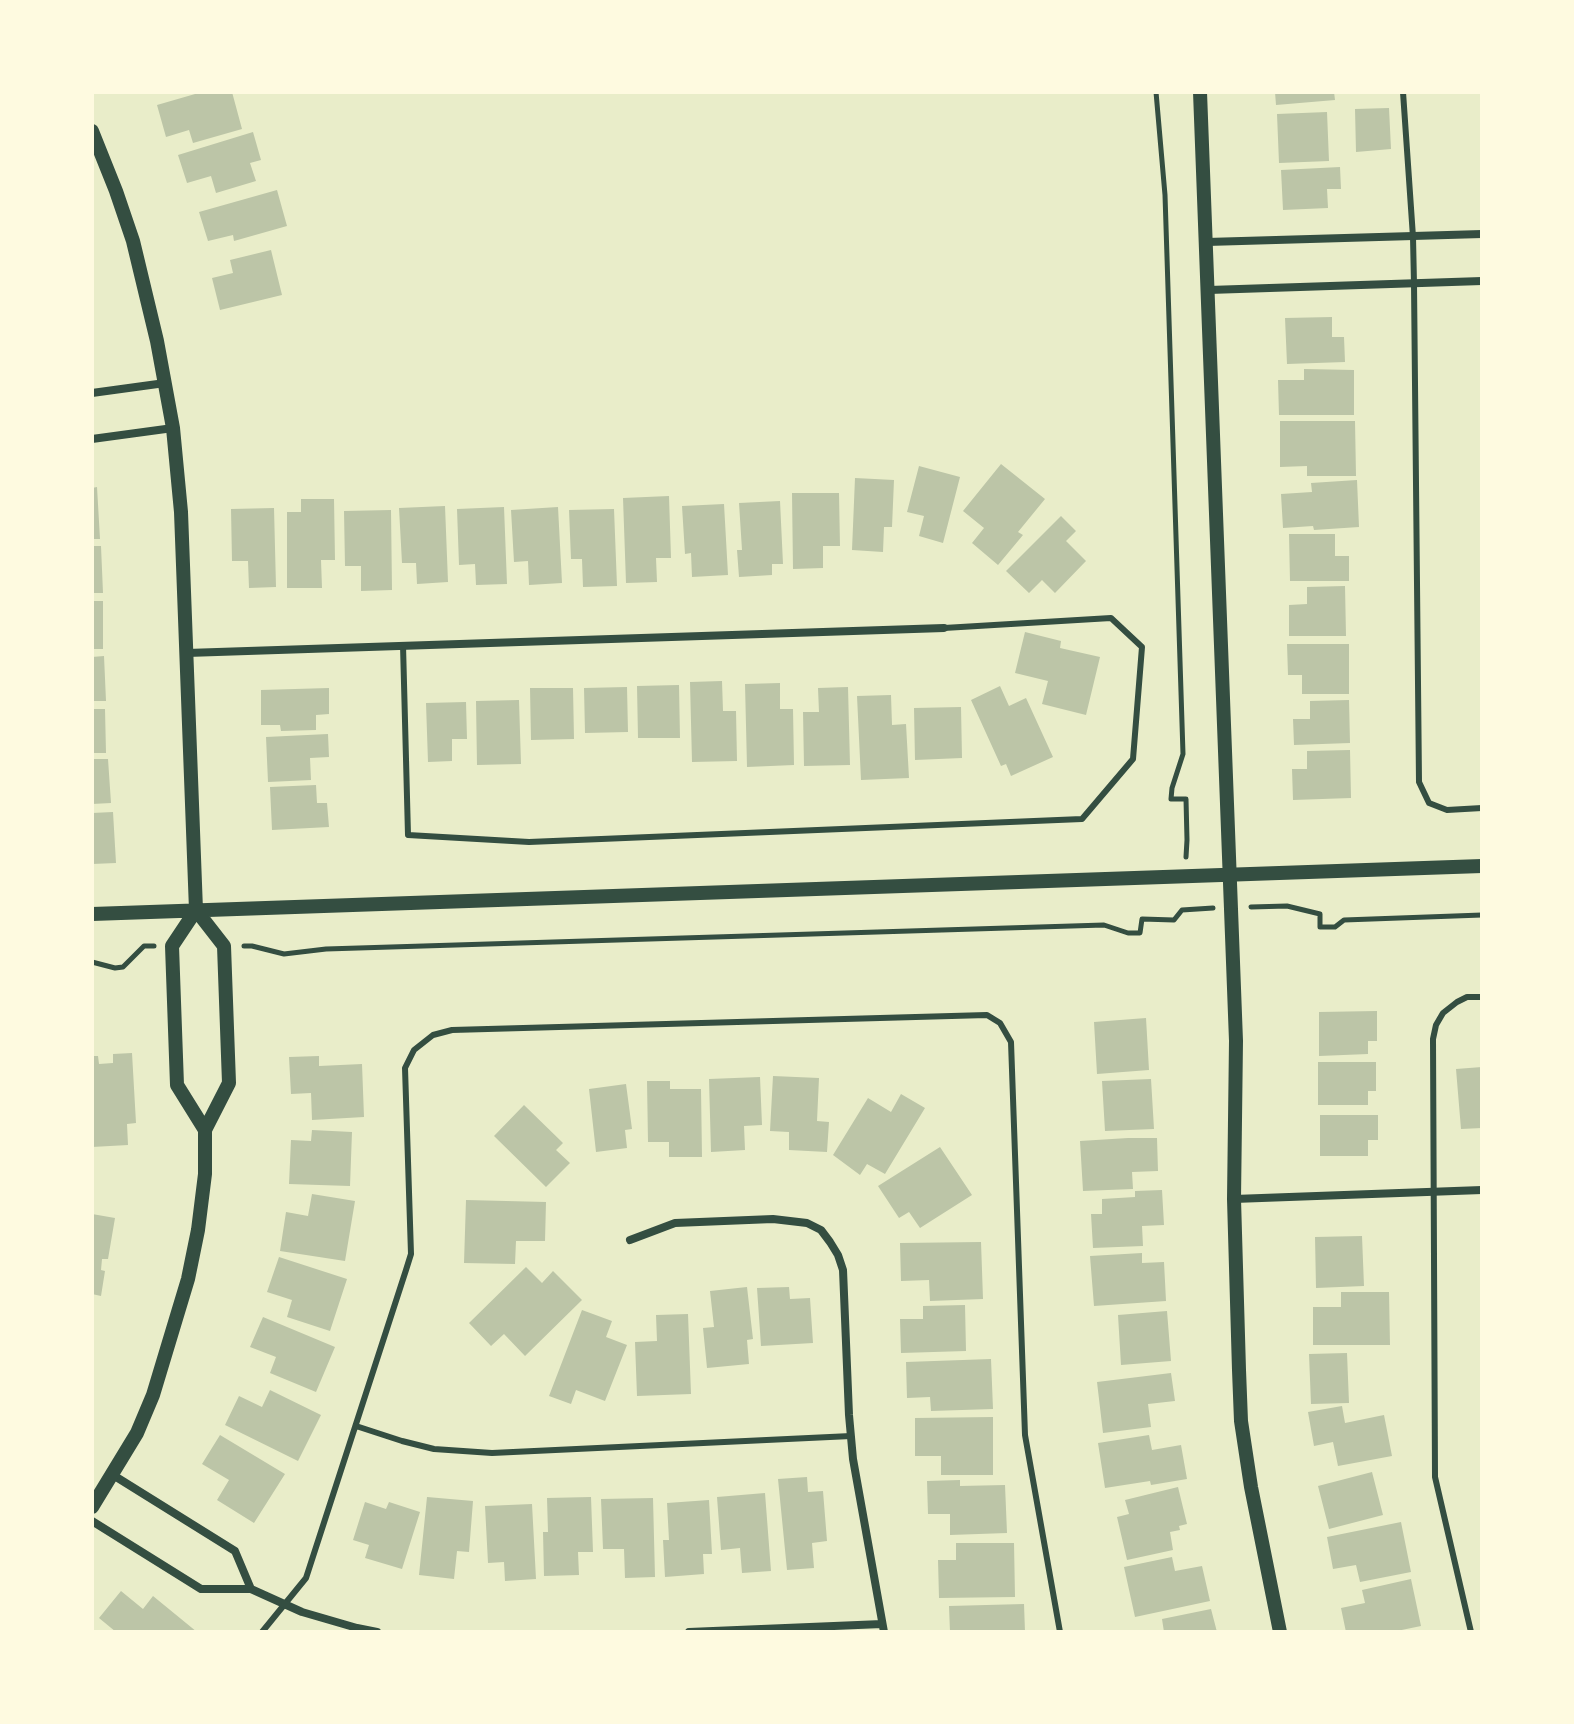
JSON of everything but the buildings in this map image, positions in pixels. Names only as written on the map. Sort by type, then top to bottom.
[{"type":"street","points":[[1200,92],[1236,1041],[1234,1199],[1241,1421],[1280,1632]]},
{"type":"street","points":[[92,131],[133,241],[166,383],[173,428],[181,512],[196,910],[172,946],[177,1085],[205,1130]]},
{"type":"street","points":[[1207,242],[1482,234]]},
{"type":"street","points":[[1209,290],[1482,281]]},
{"type":"street","points":[[92,393],[166,383]]},
{"type":"street","points":[[92,439],[173,428]]},
{"type":"street","points":[[187,653],[944,628]]},
{"type":"street","points":[[92,914],[1482,866]]},
{"type":"street","points":[[92,1507],[137,1433],[153,1395],[188,1279],[202,1206],[205,1130],[229,1083],[224,946],[196,910]]},
{"type":"street","points":[[1234,1199],[1482,1190]]},
{"type":"street","points":[[630,1240],[675,1223],[792,1220],[821,1230],[843,1270],[853,1459],[883,1628],[689,1632]]},
{"type":"street","points":[[113,1475],[235,1551],[251,1589]]},
{"type":"street","points":[[92,1521],[201,1589],[251,1589],[329,1620],[377,1632]]},
{"type":"lane","points":[[1403,92],[1413,237],[1419,782],[1429,803],[1447,810],[1482,808]]},
{"type":"lane","points":[[403,645],[408,835],[529,842],[1082,819],[1133,759],[1142,647],[1111,618],[944,628]]},
{"type":"lane","points":[[1471,1632],[1435,1477],[1433,1039],[1443,1013],[1467,997],[1482,997]]},
{"type":"lane","points":[[262,1632],[306,1578],[411,1254],[405,1068],[414,1050],[433,1035],[452,1030],[987,1015],[1000,1023],[1011,1042],[1025,1435],[1060,1632]]},
{"type":"lane","points":[[356,1426],[434,1449],[492,1453],[851,1436]]},
{"type":"path","points":[[1156,92],[1165,195],[1183,754],[1171,799],[1186,799],[1187,840]]},
{"type":"path","points":[[1287,906],[1320,914],[1320,927],[1335,927],[1344,920],[1482,915]]},
{"type":"path","points":[[252,946],[284,954],[326,949],[1104,925],[1128,933],[1140,933],[1142,919],[1174,920],[1178,915]]},
{"type":"path","points":[[92,962],[123,967],[144,946]]}]
